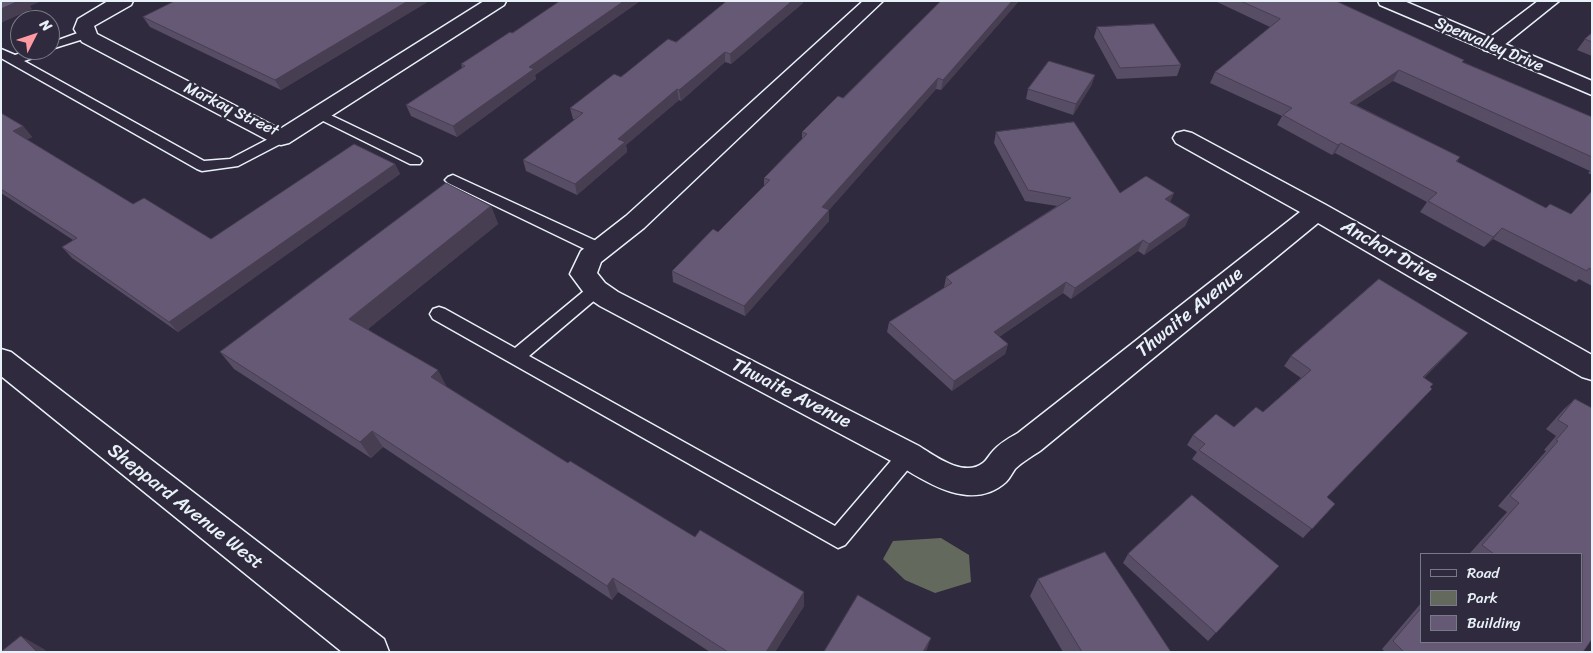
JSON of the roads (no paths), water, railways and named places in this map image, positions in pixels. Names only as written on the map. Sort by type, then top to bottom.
[{"type":"street","points":[[86,34],[84,29],[85,23],[124,1]]},
{"type":"street","name":"Markay Street","points":[[86,34],[89,38],[281,138],[497,1]]},
{"type":"street","points":[[596,290],[583,274],[590,257],[635,222],[874,1]]},
{"type":"street","name":"Spenvalley Drive","points":[[1387,1],[1592,88]]},
{"type":"street","points":[[1491,46],[1550,1]]},
{"type":"street","name":"Anchor Drive","points":[[1184,138],[1317,211],[1592,369]]},
{"type":"street","name":"Thwaite Avenue","points":[[596,290],[659,326],[908,454],[933,471],[956,480],[973,482],[982,480],[994,473],[1006,458],[1029,442],[1317,211]]},
{"type":"street","name":"Sheppard Avenue West","points":[[2,361],[356,648]]},
{"type":"lane","points":[[60,43],[86,34]]},
{"type":"lane","points":[[8,57],[202,166],[233,163],[281,138]]},
{"type":"lane","points":[[320,114],[414,161]]},
{"type":"lane","points":[[453,180],[599,249]]},
{"type":"lane","points":[[516,357],[596,290]]},
{"type":"lane","points":[[439,314],[838,538],[908,454]]}]
